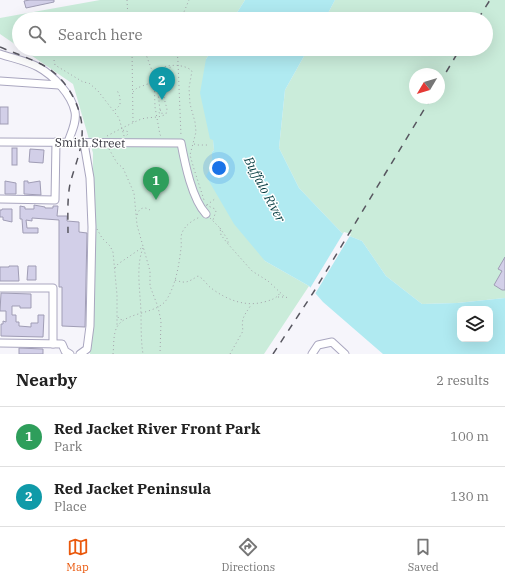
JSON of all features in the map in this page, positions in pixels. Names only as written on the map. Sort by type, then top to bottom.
[{"type":"street","points":[[0,54],[38,67],[55,79],[67,95],[75,112],[74,124],[68,142]]},
{"type":"street","points":[[0,81],[59,85]]},
{"type":"street","name":"Smith Street","points":[[0,142],[181,143]]},
{"type":"street","points":[[0,200],[55,200],[56,142]]},
{"type":"street","points":[[80,354],[87,349],[90,326],[92,227],[90,178],[84,143]]},
{"type":"street","points":[[181,143],[196,196],[201,209],[206,214]]},
{"type":"street","points":[[0,288],[54,288],[53,344]]},
{"type":"street","points":[[312,354],[318,345],[332,342],[345,354]]},
{"type":"street","points":[[0,344],[62,344],[65,351],[70,354]]},
{"type":"path","points":[[127,0],[127,12]]},
{"type":"path","points":[[184,12],[189,0]]},
{"type":"path","points":[[132,56],[133,123]]},
{"type":"path","points":[[146,56],[154,81],[160,136],[163,136]]},
{"type":"path","points":[[178,56],[181,143]]},
{"type":"path","points":[[54,60],[55,65],[83,82],[89,83],[98,90],[119,118],[121,129]]},
{"type":"path","points":[[152,72],[160,74],[165,70],[164,67],[167,66],[186,67],[192,71],[189,88],[190,104],[196,132],[190,155],[206,205],[216,211],[213,221],[228,240],[228,244],[252,271],[268,280],[285,297]]},
{"type":"path","points":[[160,354],[160,321],[158,307],[150,286],[150,271],[136,215],[134,193],[123,168],[111,154],[107,143],[107,136],[133,123],[150,117],[159,118],[166,114],[167,109],[164,98],[166,83],[165,76],[171,66]]},
{"type":"path","points":[[160,110],[158,93],[162,84],[160,77],[165,76]]},
{"type":"path","points":[[132,92],[137,88],[154,81]]},
{"type":"path","points":[[114,111],[120,105],[120,97],[117,90]]},
{"type":"path","points":[[194,144],[208,145]]},
{"type":"path","points":[[207,206],[216,198]]},
{"type":"path","points":[[136,215],[142,208],[146,207],[150,210]]},
{"type":"path","points":[[117,327],[123,320],[158,307],[168,298],[175,280],[182,233],[187,225],[198,218]]},
{"type":"path","points":[[92,227],[97,229],[113,252],[117,316],[113,354]]},
{"type":"path","points":[[115,268],[118,264],[143,247]]},
{"type":"path","points":[[143,247],[140,256],[138,289],[143,354]]},
{"type":"path","points":[[175,280],[186,283],[192,281],[198,276],[201,277],[211,288],[221,295],[242,304],[252,304],[277,297],[289,298]]},
{"type":"path","points":[[277,297],[281,292]]},
{"type":"path","points":[[230,354],[243,331],[243,318],[252,304]]},
{"type":"path","points":[[117,316],[119,319],[123,320]]},
{"type":"green space","points":[[100,0],[245,0],[237,12],[33,12]]},
{"type":"green space","points":[[335,0],[505,0],[505,298],[457,303],[422,304],[386,276],[362,241],[342,233],[299,188],[279,148],[285,90],[304,56],[493,56],[493,12],[329,12]]},
{"type":"green space","points":[[12,16],[12,42],[0,34],[0,18]]},
{"type":"green space","points":[[32,56],[208,56],[206,59],[214,150],[212,152],[212,165],[265,261],[309,286],[264,354],[90,354],[93,153],[73,84]]},
{"type":"water","points":[[245,0],[335,0],[329,12],[237,12]]},
{"type":"water","name":"Buffalo River","points":[[208,56],[304,56],[285,90],[279,148],[299,188],[342,233],[362,241],[386,276],[422,304],[457,303],[505,298],[505,354],[383,354],[323,302],[309,286],[265,261],[234,224],[206,176],[212,165],[212,152],[214,150],[213,140],[210,139],[200,93],[206,59]]},
{"type":"pier","points":[[344,232],[351,234],[315,294],[309,290]]},
{"type":"building","points":[[54,0],[54,2],[26,8],[24,1]]},
{"type":"building","points":[[0,107],[8,107],[8,124],[0,124]]},
{"type":"building","points":[[12,148],[17,148],[17,165],[12,165]]},
{"type":"building","points":[[30,149],[44,150],[43,163],[29,162]]},
{"type":"building","points":[[5,181],[16,183],[16,194],[5,194]]},
{"type":"building","points":[[24,181],[28,181],[28,183],[40,181],[41,195],[24,194]]},
{"type":"building","points":[[34,205],[45,208],[53,208],[53,206],[58,206],[57,216],[67,216],[67,221],[79,222],[79,232],[87,233],[85,327],[62,326],[62,287],[59,287],[59,220],[32,218],[32,221],[26,220],[27,228],[38,228],[38,233],[23,233],[22,219],[20,219],[20,206],[25,207],[25,209],[34,209]]},
{"type":"building","points":[[12,209],[12,222],[3,220],[3,217],[0,217],[0,210]]},
{"type":"building","points":[[505,257],[505,290],[502,290],[494,285],[502,271],[498,269]]},
{"type":"building","points":[[18,266],[19,281],[0,281],[0,267]]},
{"type":"building","points":[[28,266],[36,266],[36,280],[27,280]]},
{"type":"building","points":[[1,293],[31,294],[31,308],[12,306],[12,315],[16,315],[16,322],[19,322],[19,326],[31,327],[31,323],[38,323],[38,315],[44,315],[43,337],[1,336],[1,324],[3,324],[3,321],[6,322],[6,311],[0,311]]},
{"type":"building","points":[[19,348],[43,349],[43,354],[19,354]]},
{"type":"railway","points":[[482,12],[490,0]]},
{"type":"railway","points":[[0,47],[12,52]]},
{"type":"railway","points":[[22,56],[48,68],[56,74],[69,89],[78,107],[82,126],[82,136],[69,190],[68,233]]},
{"type":"railway","points":[[445,74],[456,56]]},
{"type":"railway","points":[[273,354],[313,293],[427,104]]},
{"type":"place","name":"Red Jacket Peninsula","points":[[162,100]]},
{"type":"place","name":"Red Jacket River Front Park","points":[[156,200]]}]
